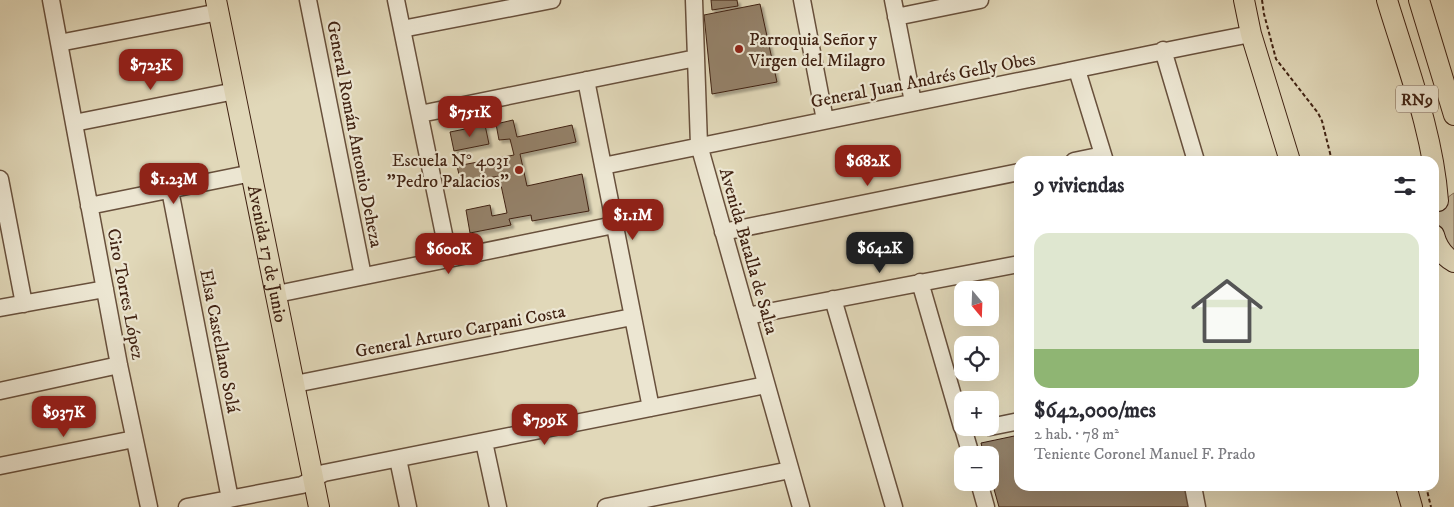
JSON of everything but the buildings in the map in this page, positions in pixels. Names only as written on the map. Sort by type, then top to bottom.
[{"type":"main road","points":[[1244,0],[1251,34],[1288,156]]},
{"type":"main road","name":"RN9","points":[[1387,0],[1433,156]]},
{"type":"main road","name":"RN9","points":[[1419,0],[1454,115]]},
{"type":"main road","name":"Avenida 17 de Junio","points":[[218,6],[319,507]]},
{"type":"main road","name":"RN9","points":[[1439,201],[1445,191],[1454,185]]},
{"type":"main road","points":[[1439,248],[1448,260]]},
{"type":"main road","points":[[1407,491],[1412,507]]},
{"type":"street","name":"Ciro Torres López","points":[[51,0],[104,288],[149,507]]},
{"type":"street","name":"General Román Antonio Deheza","points":[[308,0],[362,276]]},
{"type":"street","points":[[396,0],[449,259]]},
{"type":"street","points":[[402,29],[552,0]]},
{"type":"street","name":"Avenida Batalla de Salta","points":[[694,0],[699,146],[801,507]]},
{"type":"street","points":[[802,0],[825,120]]},
{"type":"street","points":[[893,0],[913,102]]},
{"type":"street","points":[[896,17],[980,0]]},
{"type":"street","points":[[59,44],[218,6]]},
{"type":"street","name":"General Juan Andrés Gelly Obes","points":[[602,166],[1077,70],[1163,50],[1251,34]]},
{"type":"street","points":[[1163,50],[1195,156]]},
{"type":"street","points":[[420,114],[696,58]]},
{"type":"street","points":[[1077,70],[1103,156]]},
{"type":"street","points":[[586,80],[650,408]]},
{"type":"street","points":[[74,123],[235,91]]},
{"type":"street","points":[[89,206],[252,173]]},
{"type":"street","points":[[723,232],[1014,173]]},
{"type":"street","points":[[0,179],[24,304]]},
{"type":"street","name":"Elsa Castellano Solá","points":[[170,190],[230,499]]},
{"type":"street","points":[[277,294],[614,225]]},
{"type":"street","points":[[747,316],[1014,265]]},
{"type":"street","points":[[920,282],[954,398]]},
{"type":"street","points":[[0,308],[104,288]]},
{"type":"street","points":[[834,299],[894,507]]},
{"type":"street","name":"General Arturo Carpani Costa","points":[[295,384],[632,318]]},
{"type":"street","points":[[0,391],[119,365]]},
{"type":"street","points":[[187,507],[302,485],[324,473],[766,385]]},
{"type":"street","points":[[999,425],[1014,422]]},
{"type":"street","points":[[0,466],[134,440]]},
{"type":"street","points":[[484,442],[498,507]]},
{"type":"street","points":[[398,458],[408,507]]},
{"type":"street","points":[[606,507],[790,470]]},
{"type":"street","points":[[981,491],[986,507]]},
{"type":"street","points":[[1194,491],[1197,507]]},
{"type":"path","points":[[1262,0],[1276,59],[1318,113],[1322,121],[1331,156]]},
{"type":"path","points":[[1427,491],[1431,507]]},
{"type":"shaded area","points":[[1454,193],[1454,259],[1439,236],[1439,209]]},
{"type":"place","name":"Parroquia Señor y Virgen del Milagro","points":[[739,49]]},
{"type":"place","name":"Escuela N° 4031 \"Pedro Palacios\"","points":[[519,170]]}]
